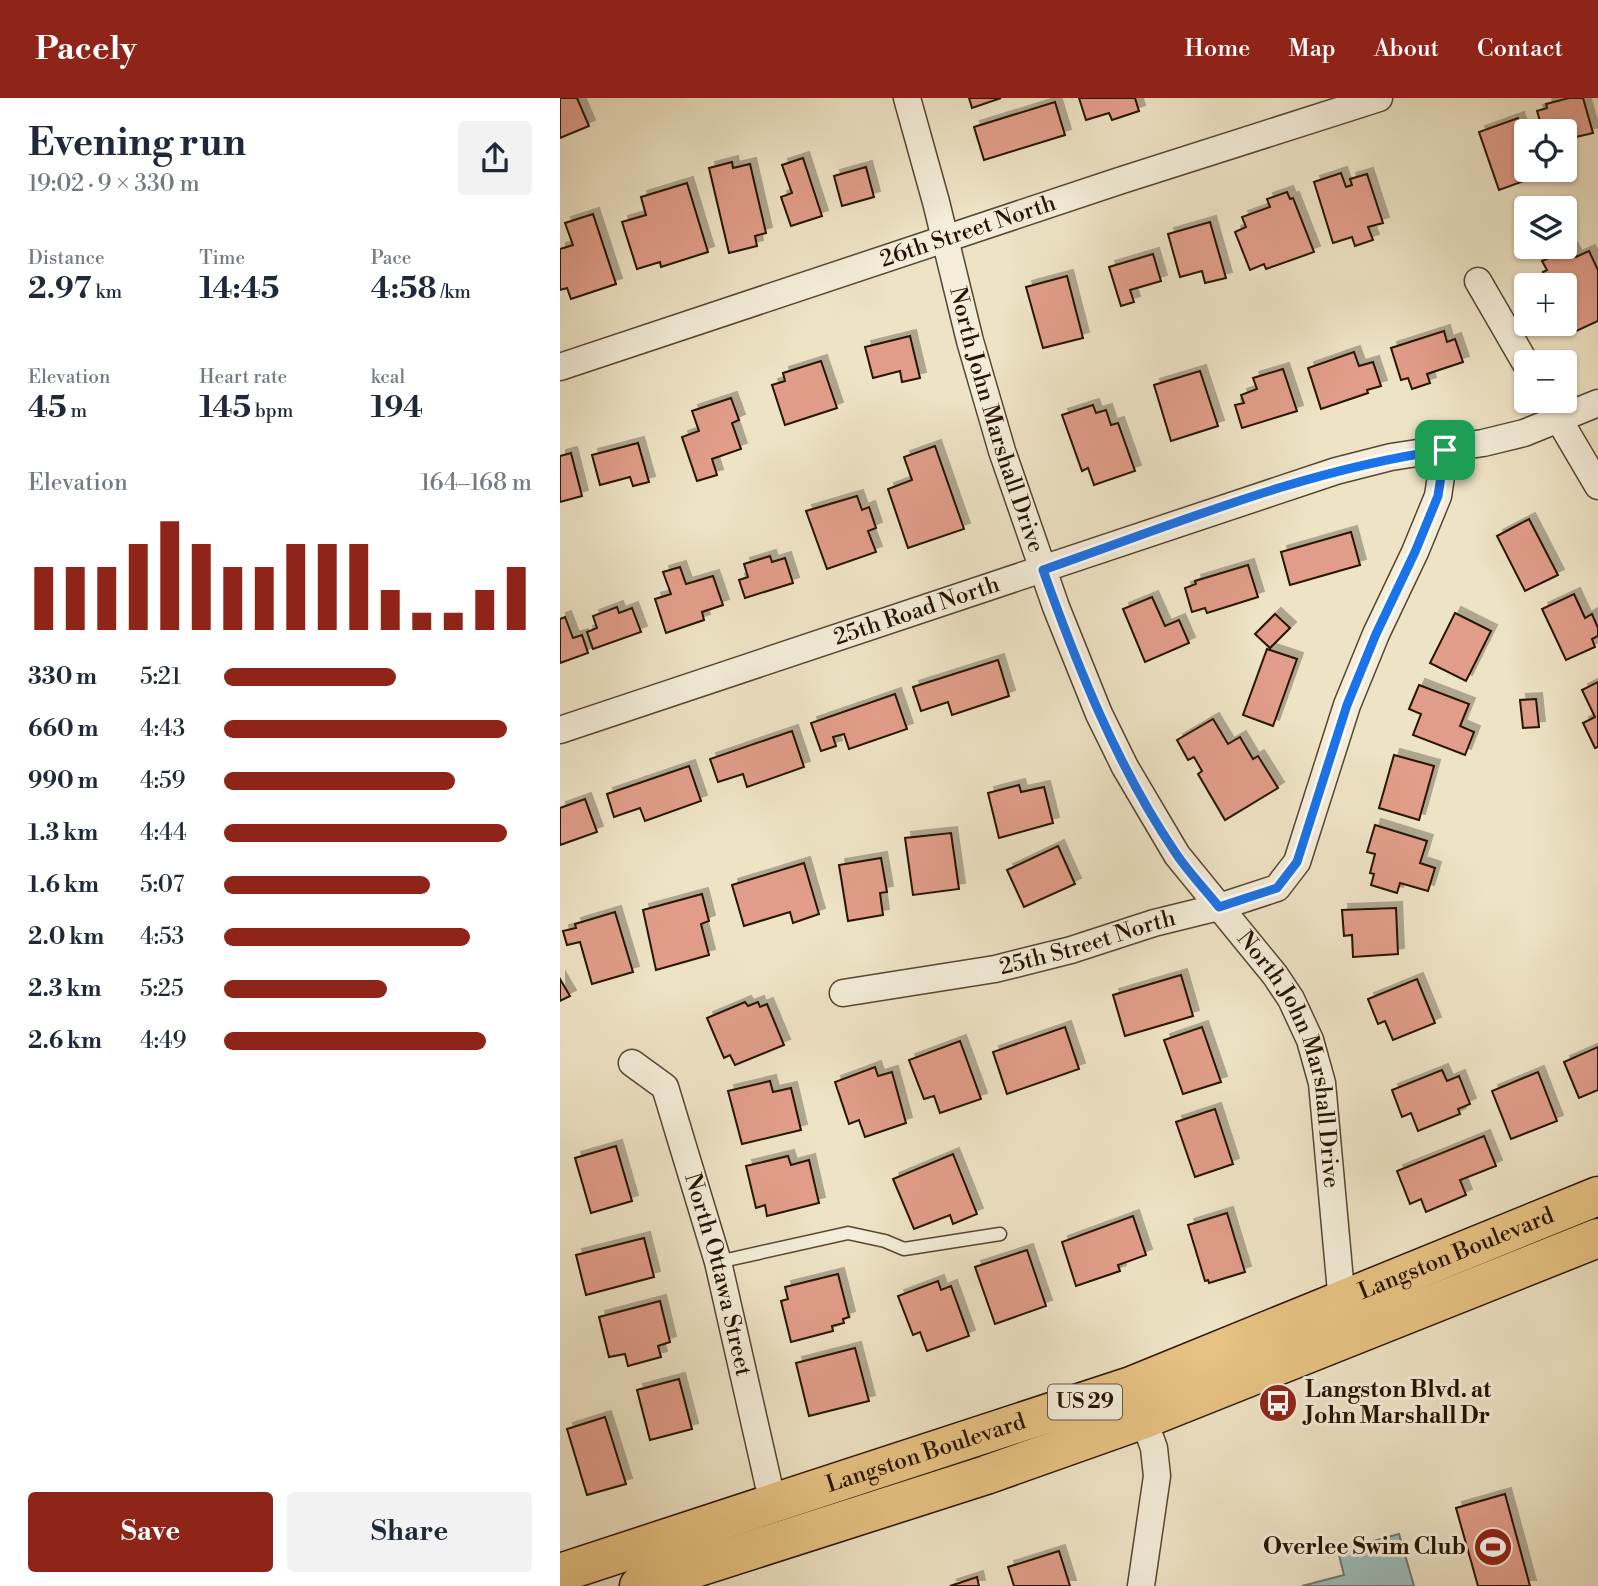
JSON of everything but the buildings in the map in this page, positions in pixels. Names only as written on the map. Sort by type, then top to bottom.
[{"type":"main road","name":"Langston Boulevard","points":[[639,1586],[986,1475],[1342,1301],[1598,1196]]},
{"type":"main road","name":"Langston Boulevard","points":[[560,1573],[773,1504],[1138,1403],[1345,1341],[1598,1238]]},
{"type":"street","name":"North John Marshall Drive","points":[[907,98],[988,405],[1043,570],[1095,702],[1125,767],[1177,855],[1275,975],[1291,999],[1310,1040],[1322,1083],[1345,1341]]},
{"type":"street","name":"26th Street North","points":[[560,367],[1379,98]]},
{"type":"street","points":[[1478,281],[1518,350]]},
{"type":"street","name":"25th Road North","points":[[1577,406],[1598,403]]},
{"type":"street","name":"25th Road North","points":[[560,730],[1336,471],[1391,457],[1445,450],[1524,433],[1549,413]]},
{"type":"street","points":[[1555,413],[1598,486]]},
{"type":"street","name":"25th Street North","points":[[843,993],[995,969],[1071,950],[1277,888],[1297,862],[1347,705],[1438,496],[1445,450]]},
{"type":"street","name":"North Ottawa Street","points":[[632,1063],[665,1087],[718,1262],[773,1504]]},
{"type":"street","points":[[1138,1403],[1154,1448],[1157,1476],[1141,1586]]},
{"type":"lane","points":[[718,1262],[848,1233],[885,1241],[904,1249],[1000,1234]]},
{"type":"water","points":[[1399,1534],[1414,1586],[1302,1586],[1344,1575],[1338,1551]]},
{"type":"place","name":"Langston Blvd. at John Marshall Dr","points":[[1278,1403]]},
{"type":"place","name":"Overlee Swim Club","points":[[1493,1547]]},
{"type":"route","points":[[1445,450],[1438,496],[1347,705],[1297,862],[1277,888],[1219,907],[1177,855],[1125,767],[1071,645],[1043,570],[1336,471],[1391,457],[1445,450]]}]
